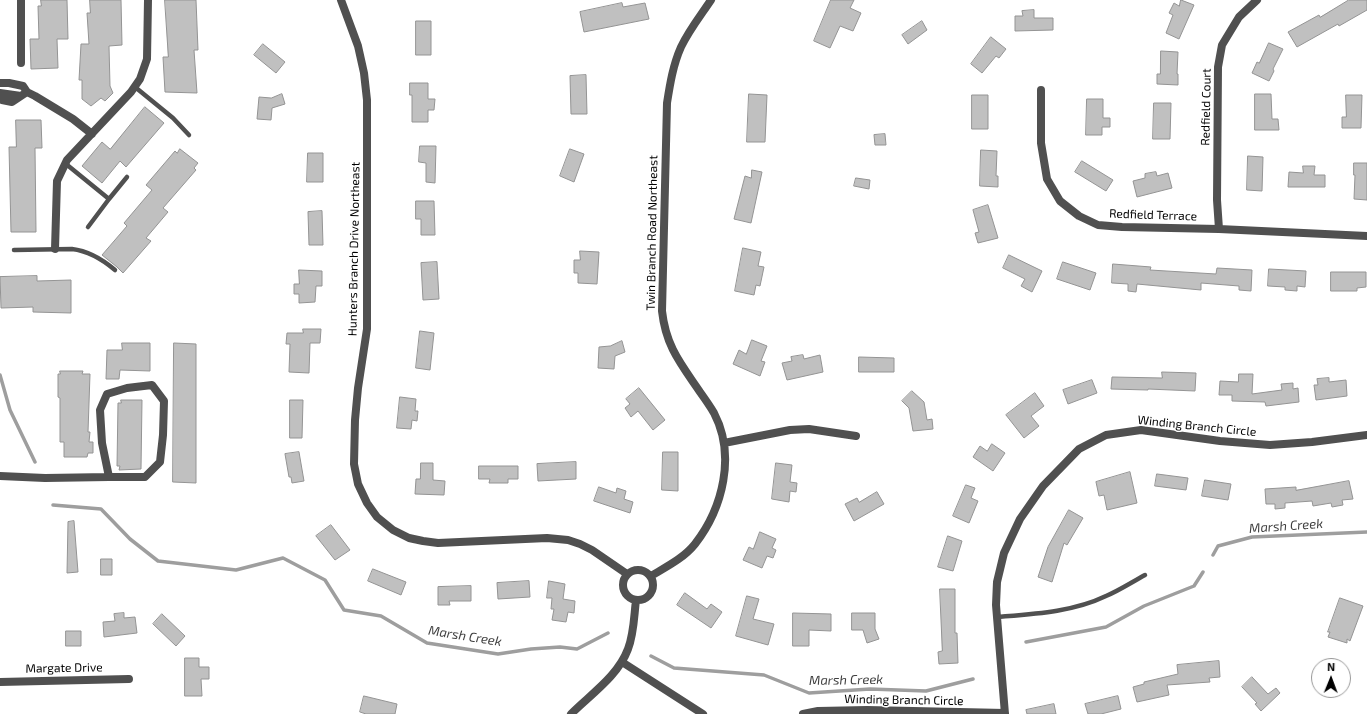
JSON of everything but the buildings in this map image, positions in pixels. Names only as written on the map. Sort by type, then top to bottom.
[{"type":"street","points":[[21,63],[22,0]]},
{"type":"street","points":[[55,249],[57,180],[66,164],[131,92],[140,79],[147,59],[148,0]]},
{"type":"street","name":"Hunters Branch Drive Northeast","points":[[341,0],[358,46],[364,73],[367,100],[367,329],[358,388],[355,420],[354,464],[358,484],[367,503],[377,517],[393,530],[409,538],[423,542],[438,543],[547,538],[568,540],[592,550],[627,574]]},
{"type":"street","name":"Twin Branch Road Northeast","points":[[651,576],[668,566],[694,544],[712,518],[724,481],[726,461],[720,427],[714,412],[673,351],[668,341],[662,311],[668,96],[671,74],[681,46],[711,0]]},
{"type":"street","name":"Redfield Court","points":[[1218,228],[1218,67],[1222,46],[1232,28],[1239,17],[1257,0]]},
{"type":"street","points":[[0,83],[23,86],[24,94]]},
{"type":"street","name":"Redfield Terrace","points":[[1041,90],[1041,143],[1047,179],[1060,201],[1079,216],[1098,225],[1122,227],[1218,228],[1367,236]]},
{"type":"street","points":[[0,93],[35,96],[72,119],[92,134]]},
{"type":"street","points":[[0,97],[2,100],[12,102],[24,94]]},
{"type":"street","points":[[0,476],[45,478],[144,477],[160,462],[163,435],[164,401],[152,385],[127,388],[107,394],[100,410],[102,443],[109,477]]},
{"type":"street","points":[[724,443],[790,430],[810,429],[856,436]]},
{"type":"street","name":"Winding Branch Circle","points":[[803,714],[818,711],[867,710],[1005,714],[997,617],[997,582],[1004,553],[1020,519],[1043,486],[1079,449],[1106,435],[1142,430],[1220,441],[1270,445],[1312,442],[1367,435]]},
{"type":"street","points":[[639,570],[647,572],[651,576],[653,585],[650,594],[646,598],[636,600],[629,597],[623,589],[624,579],[631,571],[639,570]]},
{"type":"street","points":[[571,714],[613,674],[622,662],[629,648],[636,600]]},
{"type":"street","points":[[622,662],[703,714]]},
{"type":"street","name":"Margate Drive","points":[[0,682],[129,678]]},
{"type":"lane","points":[[135,87],[173,118],[189,135]]},
{"type":"lane","points":[[66,164],[109,198]]},
{"type":"lane","points":[[88,227],[109,198],[128,177]]},
{"type":"lane","points":[[14,250],[72,249],[90,253],[115,270]]},
{"type":"lane","points":[[997,617],[1041,613],[1083,604],[1106,596],[1145,575]]},
{"type":"waterway","name":"Marsh Creek","points":[[0,375],[10,410],[35,462]]},
{"type":"waterway","name":"Marsh Creek","points":[[53,505],[101,509],[130,539],[158,561],[236,570],[283,558],[325,580],[344,610],[381,616],[427,643],[498,654],[531,649],[560,647],[577,649],[608,633]]},
{"type":"waterway","name":"Marsh Creek","points":[[1213,555],[1218,546],[1252,537],[1367,532]]},
{"type":"waterway","name":"Marsh Creek","points":[[1026,642],[1106,627],[1144,606],[1194,586],[1203,572]]},
{"type":"waterway","name":"Marsh Creek","points":[[651,656],[674,668],[764,675],[809,693],[870,689],[926,691],[973,679]]}]
